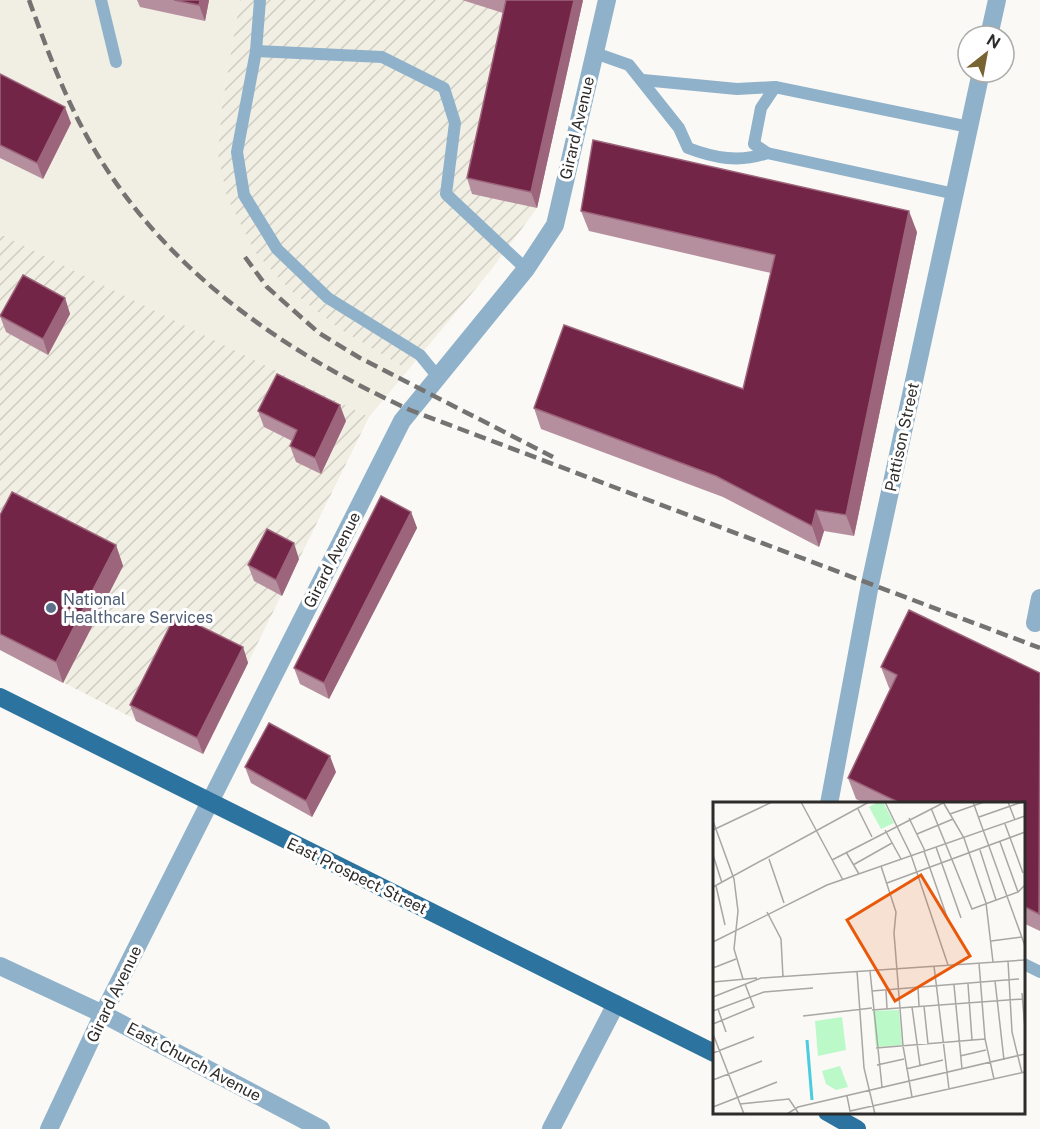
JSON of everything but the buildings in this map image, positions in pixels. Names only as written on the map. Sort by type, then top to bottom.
[{"type":"main road","name":"East Prospect Street","points":[[0,697],[713,1052]]},
{"type":"main road","points":[[829,1114],[857,1129]]},
{"type":"street","name":"Girard Avenue","points":[[49,1129],[103,1014],[402,421],[526,269],[555,225],[607,0]]},
{"type":"street","points":[[992,24],[997,0]]},
{"type":"street","name":"Pattison Street","points":[[829,802],[870,584],[978,84]]},
{"type":"street","points":[[1035,623],[1040,598]]},
{"type":"street","name":"East Church Avenue","points":[[0,966],[103,1014],[320,1129]]},
{"type":"street","points":[[551,1129],[616,1004]]},
{"type":"lane","points":[[101,0],[116,62]]},
{"type":"lane","points":[[260,0],[256,51],[237,152],[244,195],[277,249],[328,298],[420,355],[438,377]]},
{"type":"lane","points":[[256,51],[382,57],[444,88],[455,123],[446,194],[526,269]]},
{"type":"lane","points":[[595,53],[629,65],[679,128],[688,148],[705,155],[733,159],[749,159],[767,153]]},
{"type":"lane","points":[[643,80],[737,89],[775,87],[969,128]]},
{"type":"lane","points":[[775,87],[761,108],[753,144],[767,153],[955,194]]},
{"type":"lane","points":[[1025,965],[1040,972]]},
{"type":"shaded area","points":[[0,0],[240,0],[222,107],[218,154],[291,291],[340,329],[408,370],[369,417],[0,234]]},
{"type":"shaded area","points":[[240,0],[583,0],[537,208],[491,270],[408,370],[340,329],[291,291],[255,252],[227,197],[218,154],[222,107]]},
{"type":"shaded area","points":[[0,234],[369,417],[203,754],[0,650]]},
{"type":"railway","points":[[29,0],[52,62],[90,143],[131,203],[199,276],[278,337],[321,364],[410,410],[1040,648]]},
{"type":"railway","points":[[245,257],[267,287],[319,333],[360,358],[553,457]]},
{"type":"place","name":"National Healthcare Services","points":[[51,608]]}]
